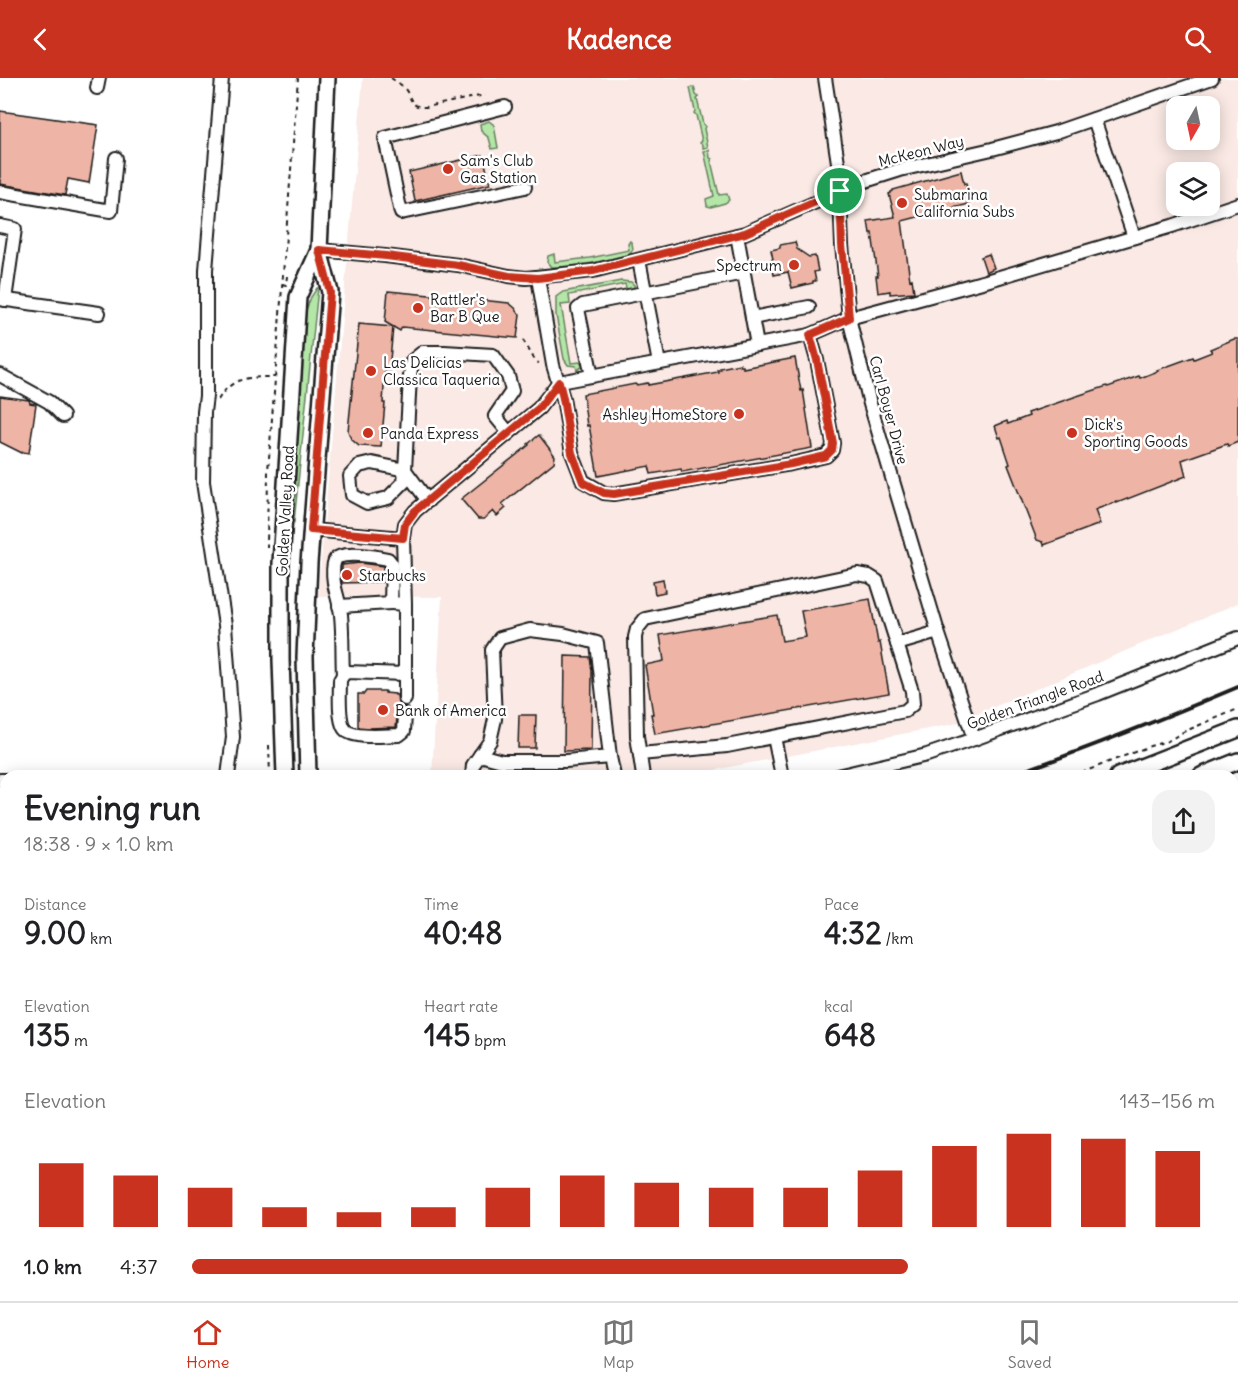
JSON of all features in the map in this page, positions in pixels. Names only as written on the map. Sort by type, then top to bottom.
[{"type":"main road","name":"Golden Valley Road","points":[[308,770],[305,657],[311,530],[330,292],[319,250],[327,78]]},
{"type":"main road","name":"Golden Valley Road","points":[[285,770],[281,563],[298,297],[319,250]]},
{"type":"main road","points":[[1133,770],[1238,729]]},
{"type":"main road","points":[[1216,770],[1238,761]]},
{"type":"street","points":[[222,78],[206,270],[203,482],[225,626],[233,737],[229,770]]},
{"type":"street","name":"Carl Boyer Drive","points":[[825,78],[836,142],[849,318],[870,404],[938,632],[974,739]]},
{"type":"street","name":"McKeon Way","points":[[319,250],[458,265],[509,276],[538,278],[593,271],[737,235],[766,225],[840,191],[900,170],[1056,132],[1212,78]]},
{"type":"street","points":[[505,107],[385,138],[401,213],[525,187]]},
{"type":"street","points":[[1094,119],[1134,237]]},
{"type":"street","points":[[0,192],[111,211],[116,158]]},
{"type":"street","points":[[405,699],[403,538],[405,524],[415,511],[539,408],[559,382],[810,335],[849,318],[1134,237],[1238,204]]},
{"type":"street","points":[[0,226],[15,229],[2,299],[99,314]]},
{"type":"street","points":[[737,235],[757,345]]},
{"type":"street","points":[[639,260],[659,363]]},
{"type":"street","points":[[592,376],[578,309],[583,305],[744,273]]},
{"type":"street","points":[[538,278],[553,365],[563,398],[572,453],[583,482],[604,493],[614,494],[826,456],[832,450],[833,443],[810,335]]},
{"type":"street","points":[[752,318],[810,307]]},
{"type":"street","points":[[428,501],[405,470],[372,463],[359,466],[350,476],[352,495],[367,503],[388,498],[404,482],[405,470],[411,368],[412,361],[423,352],[493,356],[508,376],[512,391],[495,416],[509,433]]},
{"type":"street","points":[[0,375],[49,402],[63,416]]},
{"type":"street","points":[[311,530],[403,538]]},
{"type":"street","points":[[343,675],[341,613],[333,575],[335,561],[339,556],[352,555],[388,559],[392,564],[391,601]]},
{"type":"street","points":[[640,754],[727,746],[905,711],[913,704],[912,691],[877,581],[869,576],[857,574],[645,619],[637,629],[635,637],[637,736],[642,770]]},
{"type":"street","points":[[338,602],[391,601],[405,604]]},
{"type":"street","points":[[472,770],[472,765],[490,741],[495,719],[492,650],[500,638],[530,630],[563,634],[597,643],[613,770]]},
{"type":"street","points":[[897,644],[938,632]]},
{"type":"street","name":"Golden Triangle Road","points":[[863,770],[927,755],[974,739],[1098,694],[1238,638]]},
{"type":"street","points":[[405,674],[347,672],[340,680],[341,721],[344,729],[353,735],[399,735],[404,731],[405,715]]},
{"type":"street","points":[[774,737],[781,770]]},
{"type":"street","points":[[480,755],[502,761],[566,761],[610,757]]},
{"type":"path","points":[[391,78],[404,88],[413,104],[419,107],[485,95]]},
{"type":"path","points":[[282,284],[286,285],[287,276]]},
{"type":"path","points":[[523,340],[536,362],[539,363]]},
{"type":"path","points":[[215,404],[220,394],[234,382],[250,377],[275,377]]},
{"type":"path","points":[[1088,770],[1168,741],[1183,732],[1238,709]]},
{"type":"path","points":[[269,736],[270,770]]},
{"type":"shaded area","points":[[363,78],[1238,78],[1238,603],[954,724],[714,770],[432,770],[442,597],[318,596]]},
{"type":"green space","points":[[694,87],[699,97],[697,99],[705,126],[708,147],[703,148],[700,143],[702,141],[690,88]]},
{"type":"green space","points":[[489,121],[494,125],[498,148],[492,149],[489,138],[481,131],[480,124]]},
{"type":"green space","points":[[709,150],[719,195],[727,194],[729,200],[711,207],[707,206],[706,199],[714,196],[704,151]]},
{"type":"green space","points":[[630,241],[633,249],[630,254],[571,266],[551,267],[547,262],[548,256],[554,254],[555,262],[629,250]]},
{"type":"green space","points":[[621,281],[631,282],[634,290],[627,291],[625,284],[569,295],[570,304],[561,305],[571,363],[581,362],[582,367],[577,370],[576,366],[568,365],[564,359],[556,315],[556,297],[563,292]]},
{"type":"green space","points":[[317,288],[294,522],[292,520],[298,413],[306,310]]},
{"type":"building","points":[[0,111],[98,125],[89,183],[68,179],[65,195],[0,184]]},
{"type":"building","points":[[483,155],[490,184],[415,201],[409,172]]},
{"type":"building","points":[[961,171],[964,184],[966,183],[969,204],[902,221],[910,280],[912,279],[914,292],[878,293],[876,276],[878,276],[868,221],[895,217],[889,194],[893,190]]},
{"type":"building","name":"Spectrum","points":[[795,242],[797,249],[809,257],[815,256],[818,271],[814,272],[816,281],[813,283],[792,288],[788,272],[774,275],[771,250],[780,248],[780,245]]},
{"type":"building","points":[[989,254],[994,268],[986,272],[981,257]]},
{"type":"building","points":[[388,291],[440,296],[440,299],[470,302],[471,299],[509,303],[520,315],[517,338],[402,327],[400,331],[385,322]]},
{"type":"building","points":[[359,324],[393,327],[389,371],[385,371],[381,447],[359,446],[351,439],[348,431]]},
{"type":"building","points":[[1238,339],[1238,442],[1182,460],[1186,476],[1095,510],[1100,524],[1044,545],[1043,542],[1037,540],[1008,465],[1010,464],[1001,437],[999,438],[995,426],[1007,421],[1008,424],[1029,416],[1028,413],[1077,396],[1139,376],[1140,378],[1193,357],[1194,359]]},
{"type":"building","name":"Ashley HomeStore","points":[[795,358],[801,391],[803,390],[812,448],[682,472],[681,469],[651,474],[649,466],[598,476],[589,425],[587,426],[583,394],[718,372],[720,368],[740,364],[743,368]]},
{"type":"building","points":[[0,396],[29,400],[30,403],[36,404],[29,453],[22,453],[0,442]]},
{"type":"building","points":[[539,435],[555,456],[554,462],[502,504],[506,508],[497,516],[493,511],[484,519],[478,519],[461,499]]},
{"type":"building","points":[[360,563],[383,566],[383,582],[342,583],[342,565]]},
{"type":"building","points":[[663,579],[665,592],[655,594],[653,581]]},
{"type":"building","points":[[870,599],[889,693],[655,734],[645,665],[664,661],[660,635],[777,615],[782,641],[806,637],[801,611]]},
{"type":"building","points":[[565,656],[590,657],[592,671],[591,750],[564,751]]},
{"type":"building","name":"Bank of America","points":[[366,691],[385,691],[385,693],[397,695],[398,704],[404,707],[398,711],[396,727],[358,727],[358,694],[364,694]]},
{"type":"building","points":[[519,715],[536,715],[535,748],[518,748]]},
{"type":"railway","points":[[1026,770],[1238,687]]},
{"type":"place","name":"Sam's Club Gas Station","points":[[448,169]]},
{"type":"place","name":"Submarina California Subs","points":[[902,203]]},
{"type":"place","name":"Spectrum","points":[[794,265]]},
{"type":"place","name":"Rattler's Bar B Que","points":[[418,308]]},
{"type":"place","name":"Las Delicias Classica Taqueria","points":[[371,371]]},
{"type":"place","name":"Ashley HomeStore","points":[[739,414]]},
{"type":"place","name":"Panda Express","points":[[368,433]]},
{"type":"place","name":"Dick's Sporting Goods","points":[[1072,433]]},
{"type":"place","name":"Starbucks","points":[[347,575]]},
{"type":"place","name":"Bank of America","points":[[383,710]]},
{"type":"route","points":[[840,191],[842,245],[849,318],[810,335],[833,443],[832,450],[826,456],[614,494],[604,493],[583,482],[572,453],[559,382],[539,408],[415,511],[405,524],[403,538],[311,530],[330,292],[319,250],[458,265],[509,276],[538,278],[593,271],[745,233],[840,191]]}]
